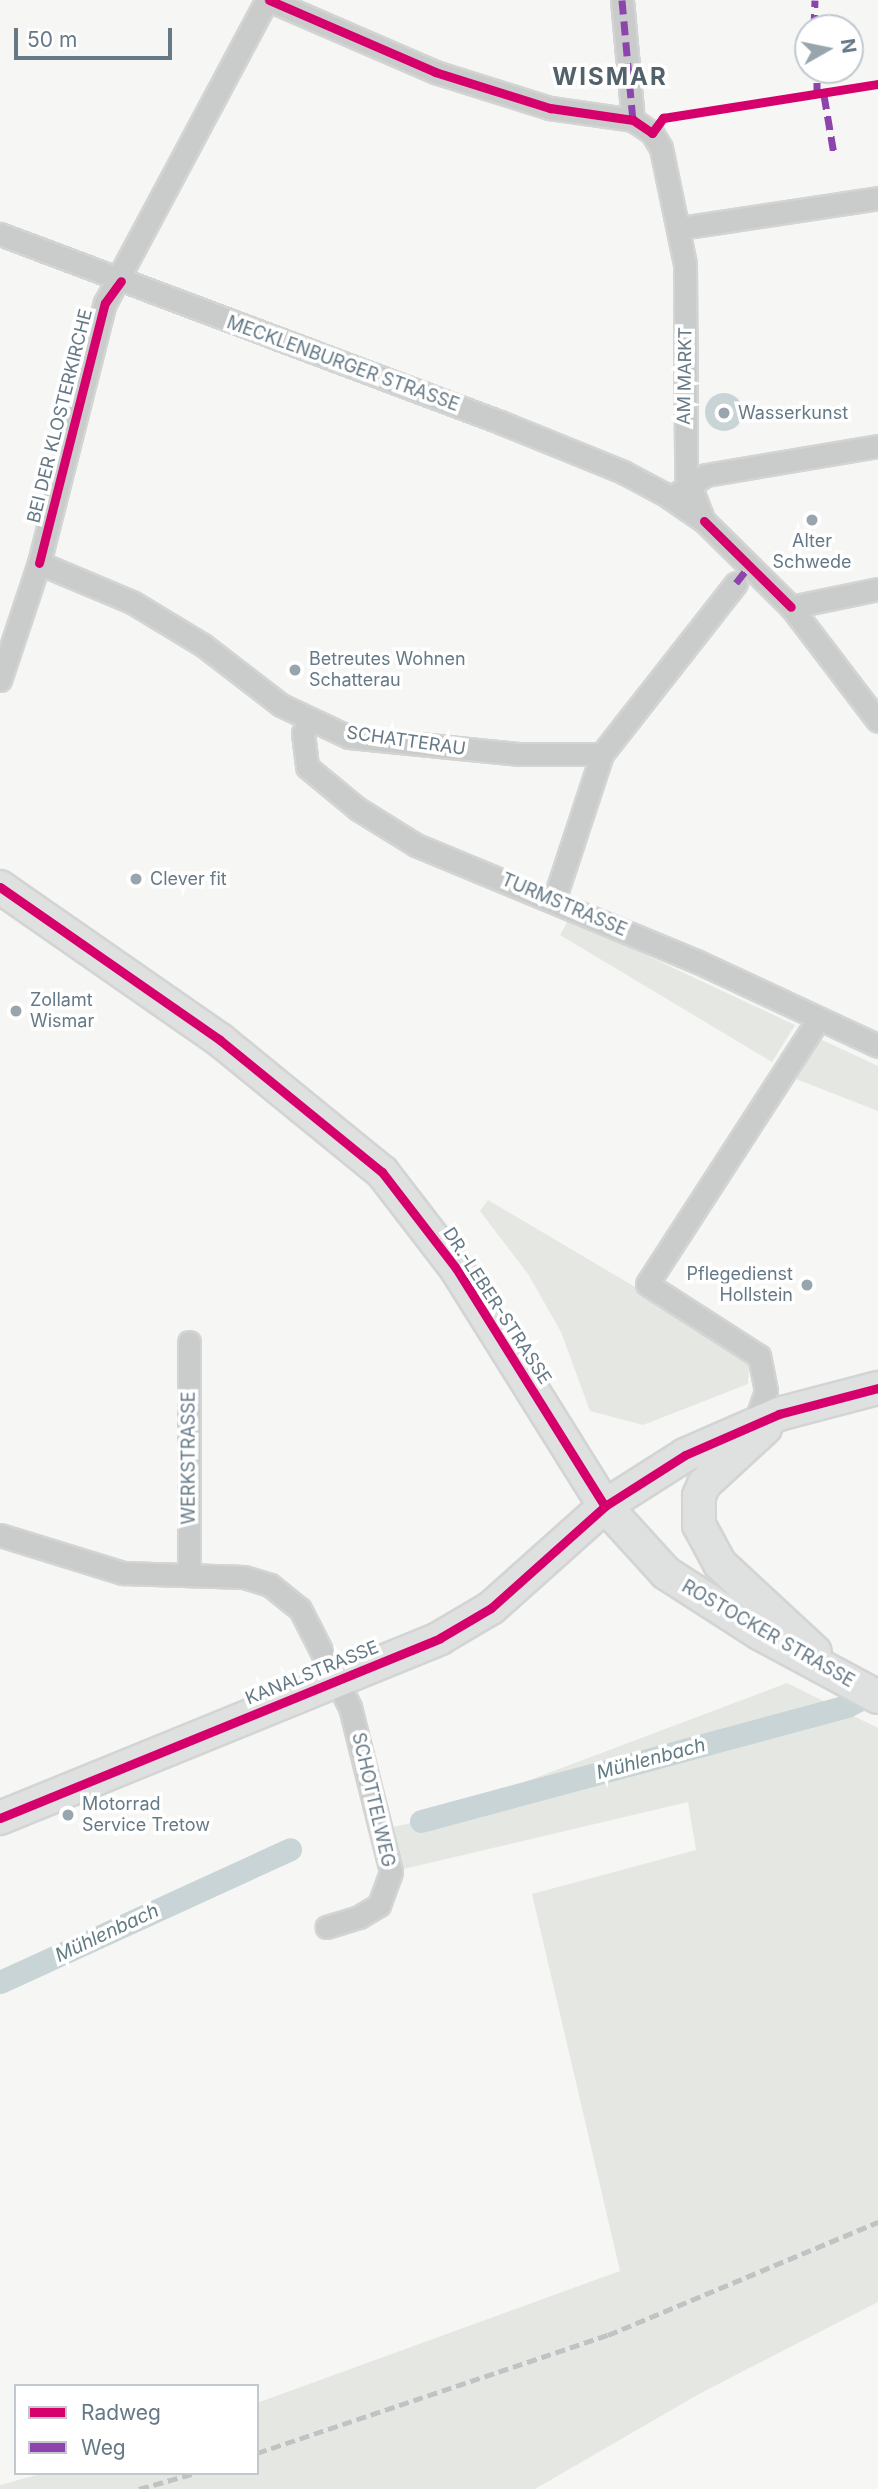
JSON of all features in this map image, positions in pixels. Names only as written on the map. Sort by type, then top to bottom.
[{"type":"main road","name":"DR.-LEBER-STRASSE","points":[[0,887],[231,1048],[382,1172],[456,1268],[605,1506]]},
{"type":"main road","points":[[605,1506],[685,1455],[767,1419],[878,1388]]},
{"type":"main road","points":[[767,1419],[704,1484],[697,1508],[699,1525],[720,1564],[843,1679]]},
{"type":"main road","name":"ROSTOCKER STRASSE","points":[[605,1506],[637,1547],[666,1573],[843,1679],[878,1697]]},
{"type":"main road","name":"KANALSTRASSE","points":[[0,1818],[440,1639],[491,1608],[605,1506]]},
{"type":"street","points":[[268,0],[392,56],[515,99],[636,121],[622,0]]},
{"type":"street","name":"BEI DER KLOSTERKIRCHE","points":[[0,680],[39,564],[105,303],[121,281],[185,147],[268,0]]},
{"type":"street","name":"AM MARKT","points":[[636,121],[661,148],[680,228],[685,264],[684,441],[679,496],[791,607]]},
{"type":"street","points":[[680,228],[878,198]]},
{"type":"street","name":"MECKLENBURGER STRASSE","points":[[0,234],[512,427],[679,496]]},
{"type":"street","points":[[684,441],[693,462],[721,472]]},
{"type":"street","points":[[679,496],[721,472],[878,446]]},
{"type":"street","name":"SCHATTERAU","points":[[39,564],[132,602],[203,645],[281,705],[349,737],[450,749],[601,754]]},
{"type":"street","points":[[554,900],[601,754],[736,583]]},
{"type":"street","points":[[878,589],[791,607],[878,721]]},
{"type":"street","name":"TURMSTRASSE","points":[[312,720],[303,733],[307,766],[358,809],[416,845],[696,961],[817,1021],[878,1046]]},
{"type":"street","points":[[767,1419],[759,1356],[647,1284],[817,1021]]},
{"type":"street","name":"WERKSTRASSE","points":[[189,1342],[189,1574]]},
{"type":"street","name":"SCHOTTELWEG","points":[[0,1535],[123,1573],[244,1577],[270,1586],[300,1609],[350,1707],[391,1872],[379,1905],[359,1917],[327,1927]]},
{"type":"shaded area","name":"Wasserkunst","points":[[724,393],[737,399],[743,412],[737,425],[724,431],[711,425],[705,412],[711,399]]},
{"type":"shaded area","points":[[569,919],[795,1025],[772,1062],[560,935]]},
{"type":"shaded area","points":[[820,1039],[878,1066],[878,1111],[796,1079]]},
{"type":"shaded area","points":[[488,1200],[750,1355],[748,1384],[643,1425],[590,1411],[561,1332],[528,1274],[480,1211]]},
{"type":"shaded area","points":[[787,1683],[878,1728],[878,2302],[699,2394],[535,2489],[0,2489],[0,2485],[37,2475],[259,2475],[259,2402],[620,2271],[532,1894],[696,1850],[688,1802],[391,1872],[388,1828],[421,1821]]},
{"type":"waterway","name":"Mühlenbach","points":[[421,1821],[847,1706],[878,1690]]},
{"type":"waterway","name":"Mühlenbach","points":[[0,1982],[290,1849]]},
{"type":"railway","points":[[259,2452],[608,2335],[878,2222]]},
{"type":"railway","points":[[139,2489],[188,2475]]},
{"type":"marked path","points":[[622,0],[633,120]]},
{"type":"marked path","points":[[814,14],[815,0]]},
{"type":"marked path","points":[[817,84],[817,96]]},
{"type":"marked path","points":[[824,95],[834,154]]},
{"type":"marked path","points":[[736,583],[750,565]]},
{"type":"cycle path","points":[[269,0],[435,72],[550,108],[633,120],[652,133],[663,118],[878,84]]},
{"type":"cycle path","points":[[39,563],[105,303],[121,281]]},
{"type":"cycle path","points":[[704,521],[791,607]]},
{"type":"cycle path","points":[[0,887],[220,1040],[382,1172],[456,1268],[605,1506]]},
{"type":"cycle path","points":[[0,1818],[440,1638],[491,1608],[605,1506],[685,1455],[779,1414],[878,1388]]},
{"type":"place","name":"Wasserkunst","points":[[724,413]]},
{"type":"place","name":"Alter Schwede","points":[[812,520]]},
{"type":"place","name":"Betreutes Wohnen Schatterau","points":[[295,670]]},
{"type":"place","name":"Clever fit","points":[[136,879]]},
{"type":"place","name":"Zollamt Wismar","points":[[16,1011]]},
{"type":"place","name":"Pflegedienst Hollstein","points":[[807,1285]]},
{"type":"place","name":"Motorrad Service Tretow","points":[[68,1815]]},
{"type":"district","name":"WISMAR","points":[[610,77]]}]
